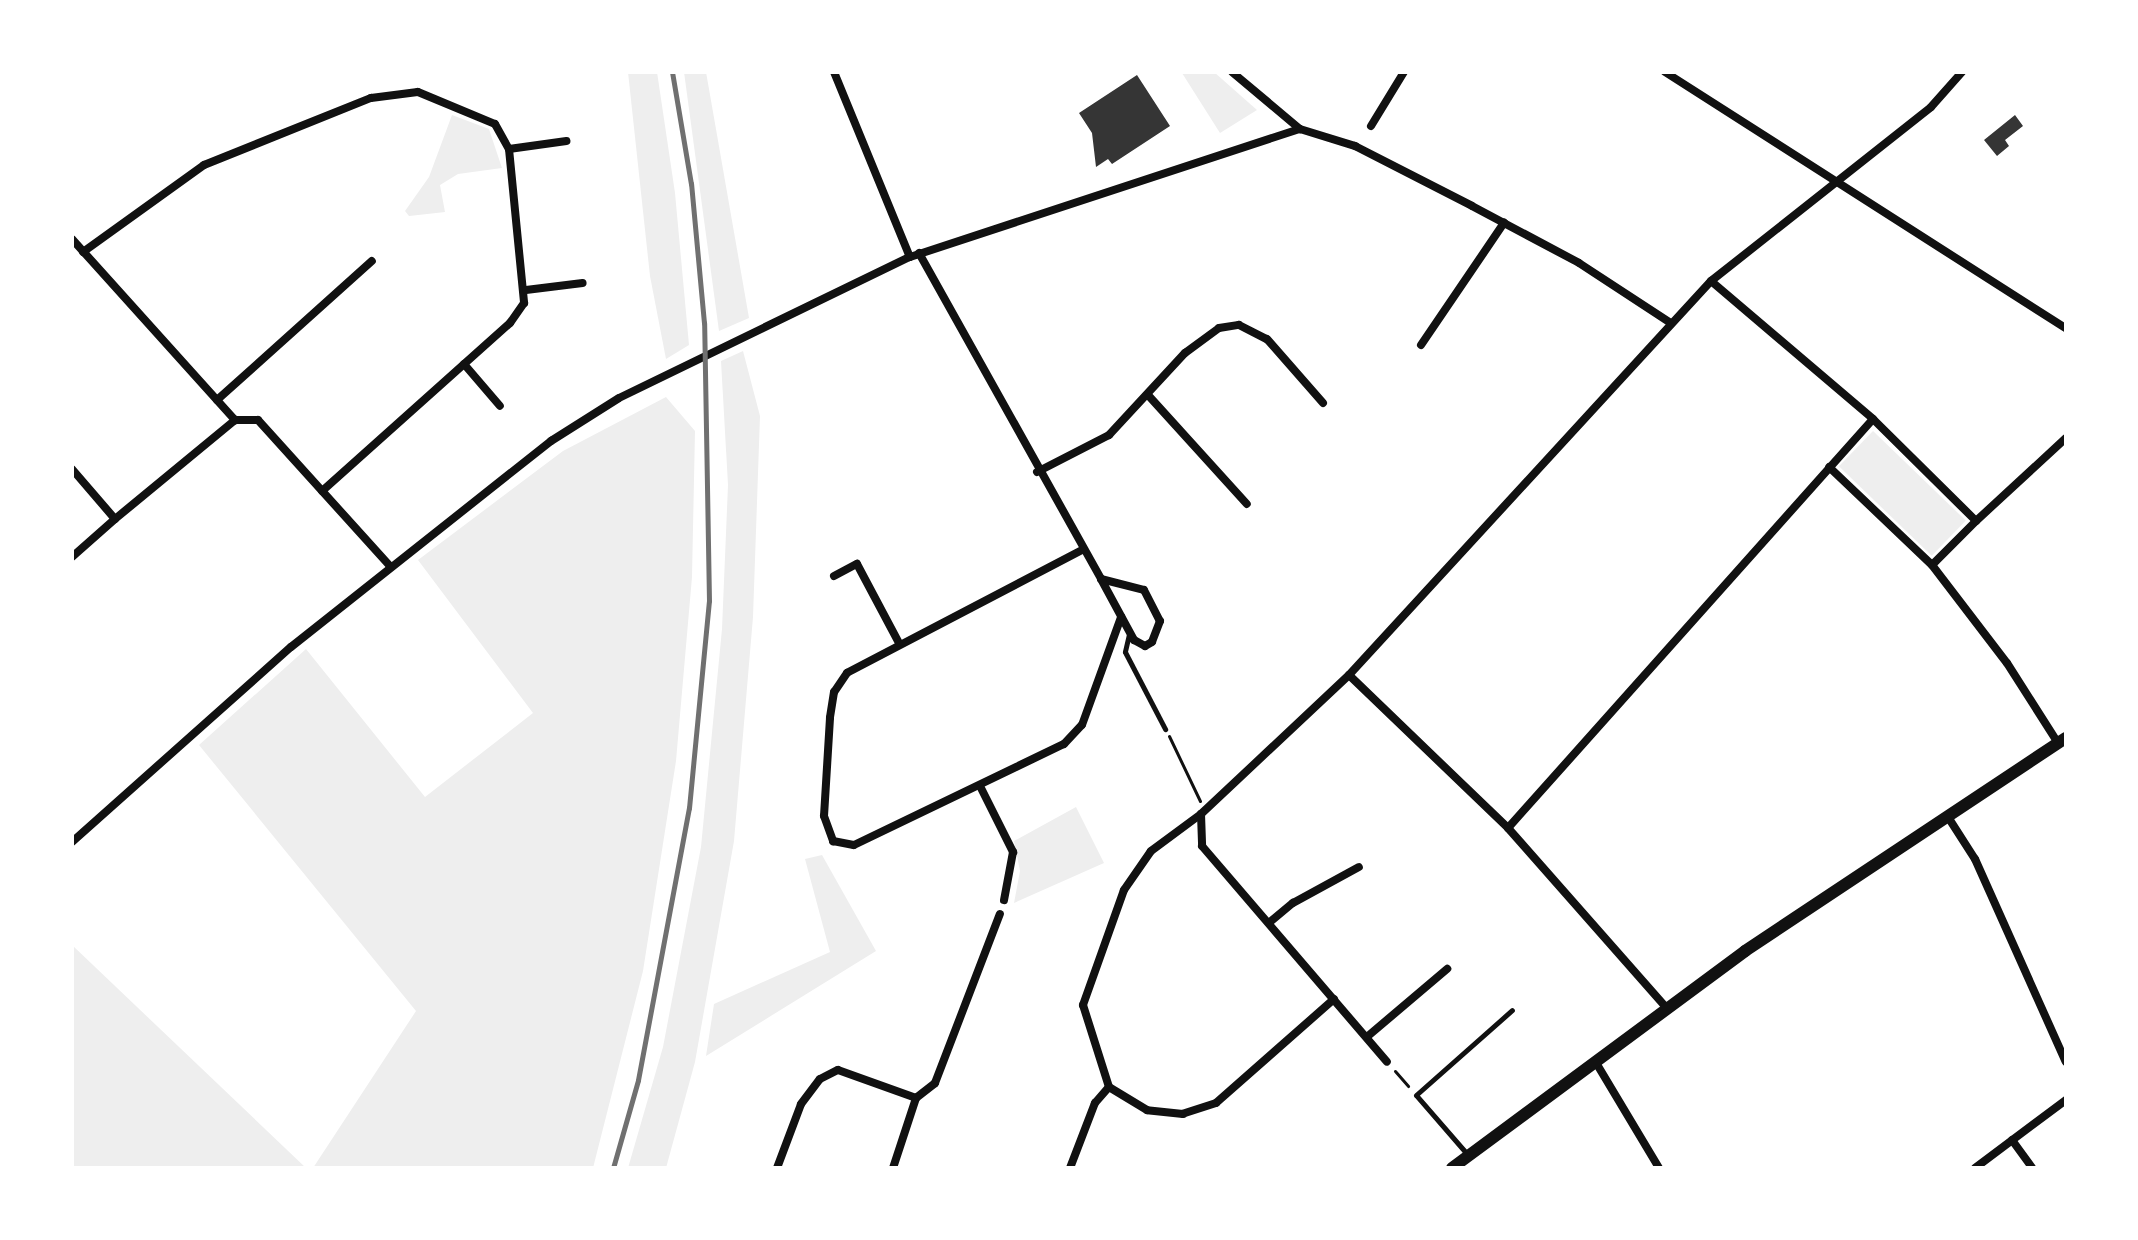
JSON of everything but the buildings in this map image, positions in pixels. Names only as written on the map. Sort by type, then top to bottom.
[{"type":"street","points":[[834,72],[915,255],[1037,472],[1130,633],[1145,646],[1158,637],[1160,621],[1140,587],[1101,579]]},
{"type":"street","points":[[1232,72],[1300,129],[1355,146],[1504,223],[1579,263],[1669,322]]},
{"type":"street","points":[[1371,126],[1404,72]]},
{"type":"street","points":[[1665,72],[2066,328]]},
{"type":"street","points":[[1334,999],[1201,1111],[1147,1110],[1109,1087],[1083,999],[1133,872],[1151,851],[1201,814],[1349,675],[1669,322],[1711,281],[1931,107],[1962,72]]},
{"type":"street","points":[[83,252],[204,165],[390,92],[418,92],[478,114],[501,131],[509,149],[526,290],[519,314],[322,491]]},
{"type":"street","points":[[72,842],[291,647],[551,441],[619,398],[747,333],[915,255],[1300,129]]},
{"type":"street","points":[[509,149],[566,141]]},
{"type":"street","points":[[1421,345],[1504,223]]},
{"type":"street","points":[[72,239],[235,420]]},
{"type":"street","points":[[217,400],[372,261]]},
{"type":"street","points":[[1711,281],[1873,419],[1976,521]]},
{"type":"street","points":[[526,290],[583,283]]},
{"type":"street","points":[[1037,472],[1109,435],[1205,335],[1239,325],[1267,339],[1323,403]]},
{"type":"street","points":[[464,364],[500,406]]},
{"type":"street","points":[[1148,395],[1247,504]]},
{"type":"street","points":[[1508,828],[1873,419]]},
{"type":"street","points":[[72,557],[235,420],[258,420],[391,567]]},
{"type":"street","points":[[1932,565],[2066,438]]},
{"type":"street","points":[[1452,1168],[1666,1007],[2062,740],[1932,565],[1829,467]]},
{"type":"street","points":[[72,469],[115,519]]},
{"type":"street","points":[[1082,550],[899,643],[847,673],[834,692],[824,816],[833,841],[854,845],[981,788],[1076,734],[1121,617]]},
{"type":"street","points":[[834,576],[857,564],[899,643]]},
{"type":"street","points":[[1349,675],[1508,828],[1666,1007]]},
{"type":"street","points":[[981,788],[1013,852],[1004,900]]},
{"type":"street","points":[[1201,814],[1202,846],[1368,1036],[1387,1062]]},
{"type":"street","points":[[1948,817],[1975,859],[2066,1062]]},
{"type":"street","points":[[1270,922],[1293,903],[1359,867]]},
{"type":"street","points":[[893,1168],[916,1098],[935,1083],[1000,914]]},
{"type":"street","points":[[1368,1036],[1447,969]]},
{"type":"street","points":[[1595,1061],[1659,1168]]},
{"type":"street","points":[[777,1168],[801,1104],[820,1079],[838,1070],[916,1098]]},
{"type":"street","points":[[1070,1168],[1095,1103],[1109,1087]]},
{"type":"street","points":[[1975,1168],[2066,1100]]},
{"type":"street","points":[[2012,1140],[2032,1168]]},
{"type":"lane","points":[[1130,633],[1125,652],[1165,729]]},
{"type":"lane","points":[[1468,1155],[1416,1095],[1512,1010]]},
{"type":"path","points":[[1165,729],[1199,795],[1201,814]]},
{"type":"path","points":[[1387,1062],[1416,1095]]},
{"type":"shaded area","points":[[628,72],[657,72],[675,193],[689,345],[666,359],[650,276]]},
{"type":"shaded area","points":[[684,72],[706,72],[749,318],[719,331]]},
{"type":"shaded area","points":[[1214,72],[1257,110],[1220,133],[1182,73]]},
{"type":"shaded area","points":[[452,115],[489,129],[502,168],[458,174],[440,185],[445,212],[409,216],[405,211],[429,177]]},
{"type":"shaded area","points":[[743,351],[760,416],[753,617],[734,841],[695,1062],[666,1168],[628,1168],[663,1047],[701,847],[722,629],[728,485],[721,361]]},
{"type":"shaded area","points":[[666,397],[695,431],[692,577],[676,761],[643,971],[593,1168],[313,1168],[416,1011],[199,745],[306,649],[425,797],[533,713],[418,560],[563,451]]},
{"type":"shaded area","points":[[1873,431],[1966,521],[1932,556],[1839,466]]},
{"type":"shaded area","points":[[1076,807],[1104,863],[1014,903],[1020,871],[1014,841]]},
{"type":"shaded area","points":[[822,855],[876,951],[706,1056],[714,1004],[830,952],[805,859]]},
{"type":"shaded area","points":[[72,945],[306,1168],[72,1168]]},
{"type":"railway","points":[[613,1168],[638,1080],[689,808],[709,601],[704,323],[691,184],[672,72]]}]
